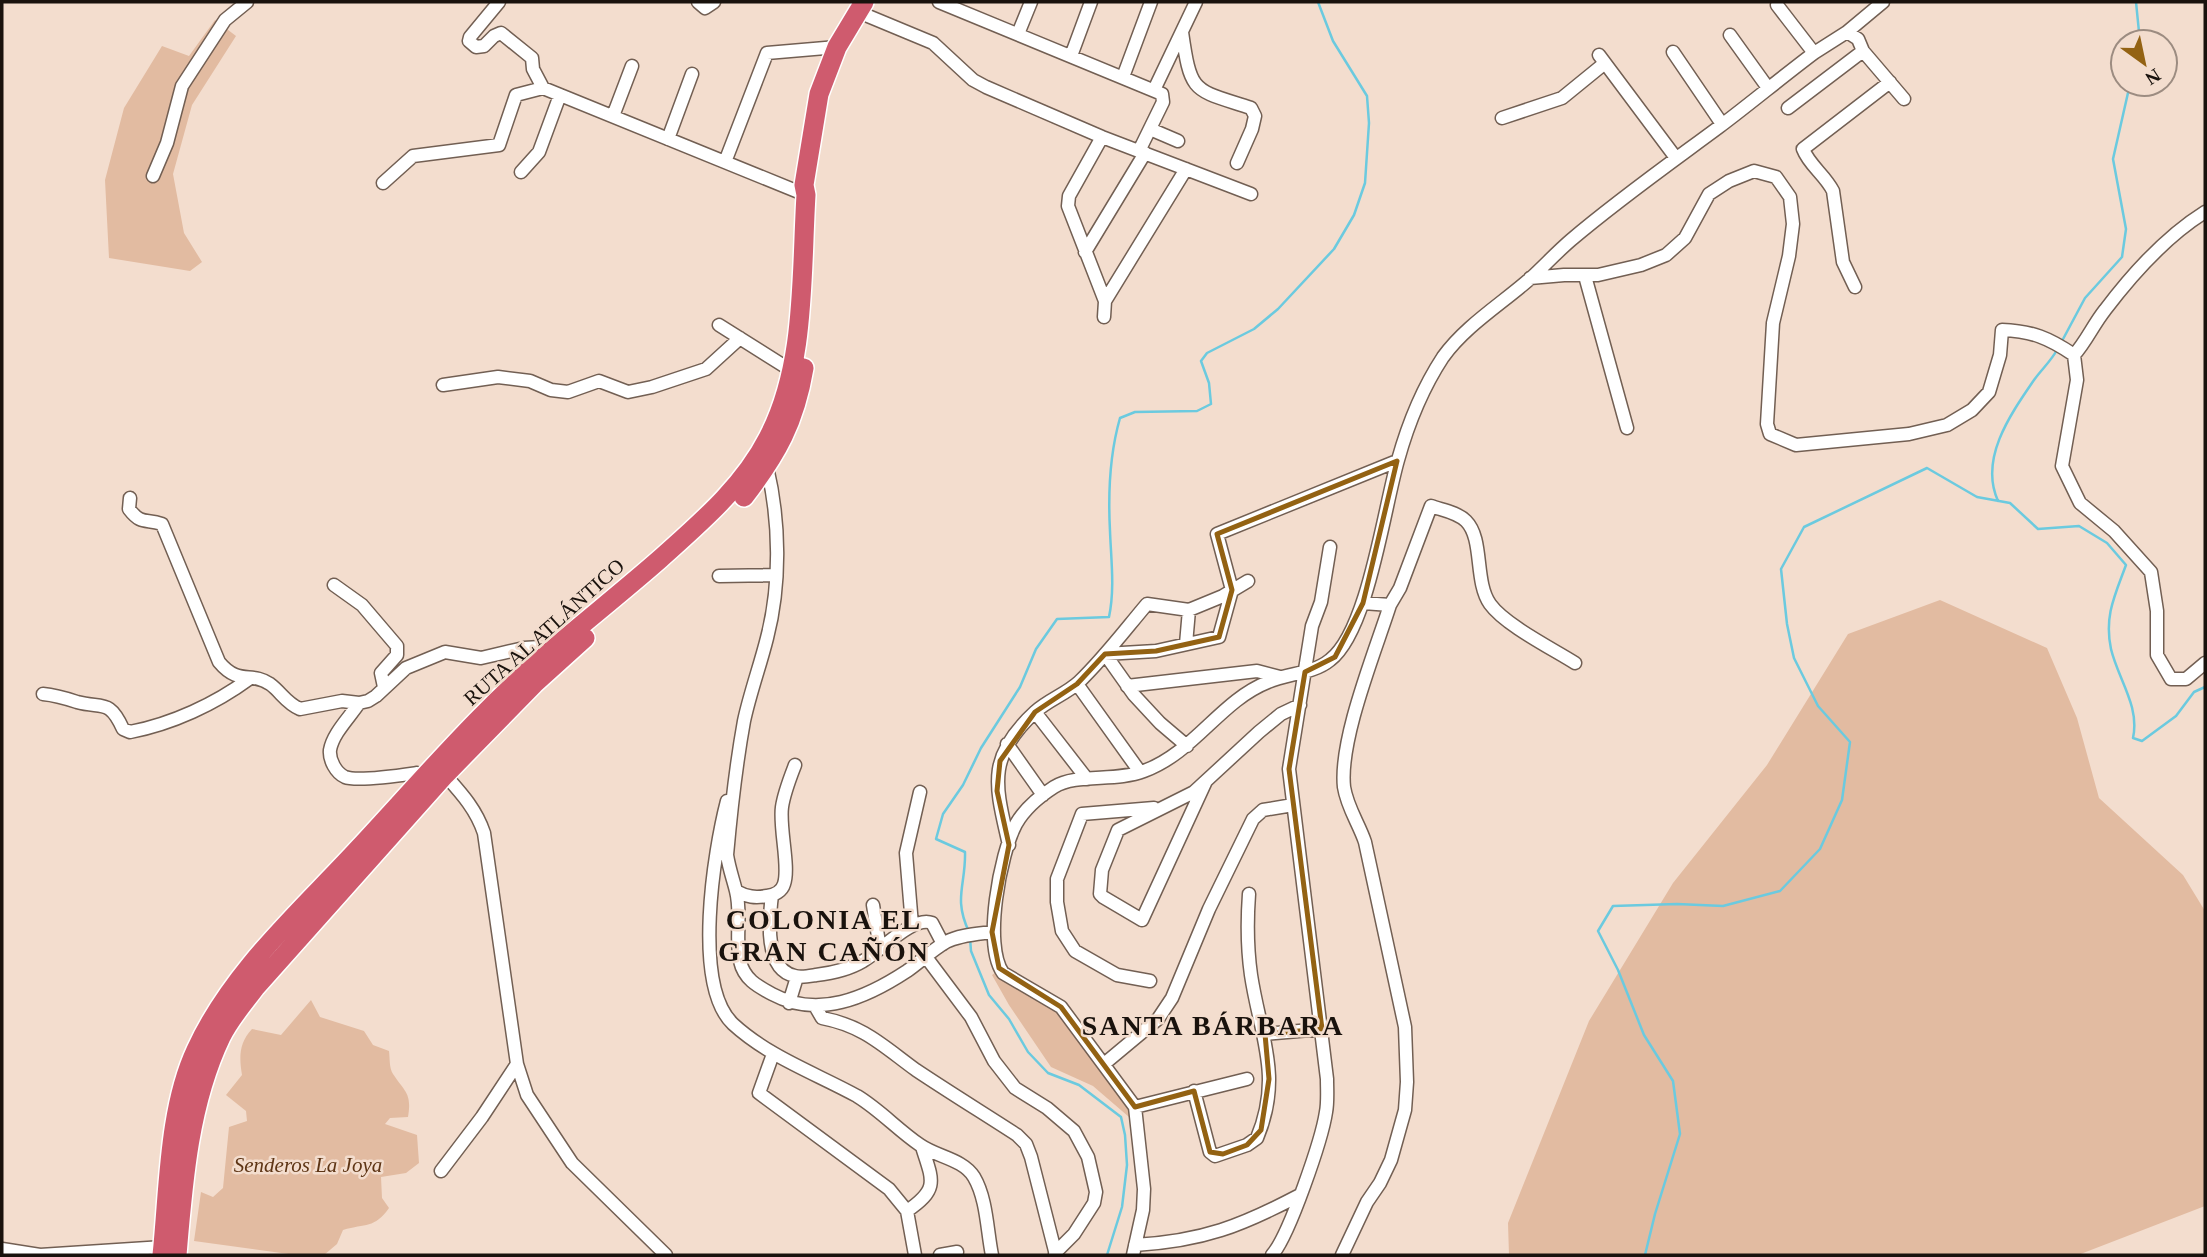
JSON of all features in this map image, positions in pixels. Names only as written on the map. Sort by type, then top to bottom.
[{"type":"highway","name":"RUTA AL ATLÁNTICO","points":[[167,1252],[174,1137],[182,1091],[195,1053],[214,1015],[244,972],[424,776],[500,698],[556,646],[678,543],[739,484],[767,441],[782,410],[792,372],[800,290],[806,195],[804,185],[819,94],[837,47],[866,5]]},
{"type":"highway","name":"RUTA AL ATLÁNTICO","points":[[167,1252],[201,1086],[222,1035],[255,988],[445,775],[534,684],[712,530],[743,498],[780,445],[798,402],[804,367],[818,161],[826,107],[866,5]]},
{"type":"street","points":[[153,176],[167,144],[182,86],[225,20],[247,2]]},
{"type":"street","points":[[499,2],[469,41],[480,48],[494,36],[501,33],[507,36],[532,58],[533,69],[543,88]]},
{"type":"street","points":[[698,2],[705,8],[714,2]]},
{"type":"street","points":[[939,2],[964,7],[1018,34],[1162,94],[1163,102],[1142,152],[1085,252]]},
{"type":"street","points":[[1018,34],[1031,2]]},
{"type":"street","points":[[1071,56],[1091,2]]},
{"type":"street","points":[[1124,77],[1151,2]]},
{"type":"street","points":[[1154,90],[1196,2]]},
{"type":"street","points":[[1300,1195],[1222,1232],[1134,1250],[1144,1189],[1135,1107],[1057,1002],[1003,973],[999,968],[989,932],[1009,845],[1017,824],[1043,795],[1056,785],[1075,779],[1127,777],[1140,772],[1180,753],[1235,702],[1267,682],[1325,664],[1335,657],[1344,645],[1363,603],[1398,461],[1413,412],[1444,356],[1479,319],[1570,241],[1814,53],[1847,33],[1883,2]]},
{"type":"street","points":[[866,5],[933,43],[973,80],[986,87],[1102,137],[1251,194]]},
{"type":"street","points":[[1777,5],[1814,53]]},
{"type":"street","points":[[1182,32],[1188,71],[1194,84],[1205,93],[1251,108],[1255,116],[1237,163]]},
{"type":"street","points":[[1847,33],[1858,39],[1863,51],[1904,99]]},
{"type":"street","points":[[1730,34],[1768,88]]},
{"type":"street","points":[[725,162],[767,53],[837,47]]},
{"type":"street","points":[[1788,108],[1863,51]]},
{"type":"street","points":[[1673,52],[1722,124]]},
{"type":"street","points":[[1502,118],[1562,98],[1602,59],[1676,158]]},
{"type":"street","points":[[613,116],[632,66]]},
{"type":"street","points":[[668,139],[692,74]]},
{"type":"street","points":[[1855,287],[1843,262],[1833,191],[1828,181],[1807,160],[1803,149],[1890,82]]},
{"type":"street","points":[[383,183],[413,156],[499,145],[516,95],[543,88],[806,195]]},
{"type":"street","points":[[521,172],[539,152],[560,95]]},
{"type":"street","points":[[1150,129],[1178,141]]},
{"type":"street","points":[[1102,137],[1069,195],[1068,206],[1105,301],[1104,317]]},
{"type":"street","points":[[1105,301],[1186,169]]},
{"type":"street","points":[[1530,278],[1586,276],[1641,265],[1665,255],[1685,238],[1709,194],[1729,181],[1754,171],[1776,177],[1790,197],[1793,225],[1789,256],[1773,323],[1767,424],[1770,434],[1796,445],[1909,434],[1947,425],[1972,410],[1989,392],[2000,355],[2002,330],[2024,330],[2064,349],[2077,380],[2062,466],[2080,503],[2114,531],[2151,572],[2157,611],[2157,655],[2171,679],[2186,679],[2205,663]]},
{"type":"street","points":[[2064,349],[2103,312],[2162,244],[2205,212]]},
{"type":"street","points":[[1586,276],[1627,428]]},
{"type":"street","points":[[719,325],[792,372]]},
{"type":"street","points":[[443,385],[498,377],[530,381],[551,390],[568,392],[599,381],[628,392],[706,369],[740,338]]},
{"type":"street","points":[[1105,654],[1156,651],[1219,637],[1232,590],[1217,534],[1398,461]]},
{"type":"street","points":[[767,467],[772,489],[776,575],[767,637],[744,719],[727,855],[736,891],[740,961],[751,983],[789,1003],[815,1006],[840,1003],[870,993],[948,941],[989,932]]},
{"type":"street","points":[[130,498],[130,509],[136,518],[144,523],[162,524],[219,662],[232,675],[268,682],[284,699],[300,709],[342,701],[359,703],[376,696],[407,668],[445,652],[481,658],[535,647],[556,646]]},
{"type":"street","points":[[1342,1255],[1391,1160],[1405,1110],[1408,1059],[1405,1027],[1365,842],[1360,826],[1349,807],[1344,787],[1345,760],[1353,720],[1390,605],[1400,588],[1431,506],[1456,514],[1467,522],[1474,538],[1483,590],[1491,605],[1506,618],[1575,663]]},
{"type":"street","points":[[1272,1255],[1280,1247],[1300,1195],[1326,1113],[1327,1079],[1322,1029],[1289,769],[1312,626],[1321,602],[1330,547]]},
{"type":"street","points":[[719,576],[776,575]]},
{"type":"street","points":[[1009,845],[997,791],[1000,761],[1007,744],[1035,712],[1077,684],[1147,604],[1189,610],[1223,596],[1248,581]]},
{"type":"street","points":[[334,585],[362,605],[397,646],[397,654],[381,673],[384,687]]},
{"type":"street","points":[[1363,603],[1390,605]]},
{"type":"street","points":[[1186,644],[1189,610]]},
{"type":"street","points":[[1105,654],[1160,723],[1187,746]]},
{"type":"street","points":[[1128,686],[1257,671],[1283,678]]},
{"type":"street","points":[[43,694],[63,696],[78,702],[97,703],[117,715],[123,729],[130,733],[181,717],[231,692],[249,679]]},
{"type":"street","points":[[1077,684],[1140,772]]},
{"type":"street","points":[[359,703],[334,739],[330,751],[331,762],[338,772],[346,778],[358,779],[417,773],[424,776]]},
{"type":"street","points":[[1206,781],[1142,920],[1100,894],[1102,870],[1118,830],[1184,798],[1281,714],[1300,705]]},
{"type":"street","points":[[1035,712],[1087,779]]},
{"type":"street","points":[[1007,744],[1043,795]]},
{"type":"street","points":[[738,757],[717,838],[709,937],[715,992],[731,1022],[773,1054],[859,1098],[922,1147],[966,1167],[980,1192],[992,1255]]},
{"type":"street","points":[[736,891],[756,898],[772,895],[784,884],[786,874],[782,806],[794,765]]},
{"type":"street","points":[[445,775],[471,805],[484,832],[517,1064],[527,1095],[572,1163],[666,1255]]},
{"type":"street","points":[[912,925],[906,853],[920,792]]},
{"type":"street","points":[[1104,1064],[1153,1024],[1172,998],[1209,909],[1253,819],[1263,810],[1293,805]]},
{"type":"street","points":[[1150,981],[1117,975],[1074,951],[1062,931],[1056,889],[1057,879],[1083,814],[1165,807]]},
{"type":"street","points":[[1194,1091],[1210,1152],[1215,1156],[1247,1145],[1257,1138],[1266,1108],[1269,1079],[1265,1034],[1251,976],[1248,949],[1249,894]]},
{"type":"street","points":[[772,895],[769,913],[770,939],[777,964],[784,972],[797,977],[839,972],[863,961],[912,925],[929,921],[948,941]]},
{"type":"street","points":[[873,905],[880,949]]},
{"type":"street","points":[[926,957],[971,1017],[994,1060],[1015,1088],[1047,1108],[1074,1131],[1088,1157],[1096,1192],[1094,1203],[1074,1234],[1056,1254]]},
{"type":"street","points":[[789,1003],[797,977]]},
{"type":"street","points":[[815,1006],[822,1018],[848,1024],[863,1031],[1017,1135],[1026,1144],[1056,1254]]},
{"type":"street","points":[[1265,1034],[1322,1029]]},
{"type":"street","points":[[773,1054],[760,1093],[889,1189],[906,1212],[915,1255]]},
{"type":"street","points":[[441,1171],[482,1117],[517,1064]]},
{"type":"street","points":[[1135,1107],[1247,1079]]},
{"type":"street","points":[[906,1212],[924,1199],[931,1189],[932,1180],[922,1147]]},
{"type":"street","points":[[2,1249],[40,1255],[167,1252]]},
{"type":"street","points":[[940,1255],[957,1252]]},
{"type":"highlighted area","points":[[1397,461],[1363,603],[1335,657],[1305,672],[1289,769],[1322,1029],[1265,1034],[1269,1079],[1261,1130],[1247,1145],[1223,1154],[1210,1152],[1194,1091],[1135,1107],[1061,1007],[999,968],[992,932],[1009,845],[997,791],[1000,761],[1035,712],[1077,684],[1105,654],[1156,651],[1219,637],[1232,590],[1217,534]]},
{"type":"green space","points":[[215,20],[236,36],[192,105],[173,174],[184,233],[202,262],[190,271],[109,258],[105,180],[124,108],[162,46],[189,56]]},
{"type":"green space","points":[[1940,600],[2047,648],[2077,718],[2099,798],[2183,875],[2205,911],[2205,1206],[2078,1255],[1509,1255],[1508,1223],[1589,1021],[1673,883],[1767,765],[1848,634]]},
{"type":"green space","points":[[998,971],[1061,1008],[1132,1112],[1129,1117],[1093,1086],[1051,1067],[992,975]]},
{"type":"green space","name":"Senderos La Joya","points":[[311,1000],[320,1017],[364,1031],[373,1045],[389,1051],[392,1072],[406,1093],[409,1109],[408,1117],[390,1118],[385,1124],[417,1135],[419,1163],[406,1173],[381,1177],[382,1198],[389,1208],[384,1215],[369,1224],[343,1230],[337,1244],[324,1255],[296,1255],[194,1241],[201,1192],[213,1197],[223,1188],[229,1127],[247,1121],[246,1111],[226,1095],[242,1075],[242,1045],[252,1029],[281,1035]]},
{"type":"waterway","points":[[969,932],[961,900],[965,852],[936,839],[943,814],[1020,687],[1036,649],[1057,619],[1109,617],[1112,585],[1110,488],[1112,459],[1120,418],[1135,412],[1197,411],[1211,404],[1209,383],[1201,361],[1207,353],[1254,329],[1278,309],[1334,249],[1354,215],[1365,183],[1369,123],[1367,96],[1333,41],[1318,2]]},
{"type":"waterway","points":[[2136,2],[2139,28]]},
{"type":"waterway","points":[[2062,341],[2085,298],[2122,257],[2126,229],[2113,159],[2127,98]]},
{"type":"waterway","points":[[1998,501],[1992,469],[2000,438],[2034,380],[2057,350]]},
{"type":"waterway","points":[[1645,1255],[1680,1134],[1673,1081],[1644,1035],[1618,970],[1598,931],[1613,906],[1723,906],[1780,891],[1820,849],[1842,800],[1850,742],[1818,706],[1794,658],[1781,569],[1804,527],[1927,468],[1977,497],[2010,503],[2038,529],[2079,526],[2107,543],[2126,565],[2112,606],[2109,637],[2114,660],[2134,715],[2133,738],[2142,741],[2176,716],[2194,692],[2205,687]]},
{"type":"waterway","points":[[970,938],[971,951],[989,995],[1009,1019],[1028,1052],[1048,1073],[1079,1085],[1121,1117],[1127,1165],[1122,1207],[1107,1255]]},
{"type":"district","name":"COLONIA EL GRAN CAÑÓN","points":[[824,935]]},
{"type":"district","name":"SANTA BÁRBARA","points":[[1213,1025]]}]
